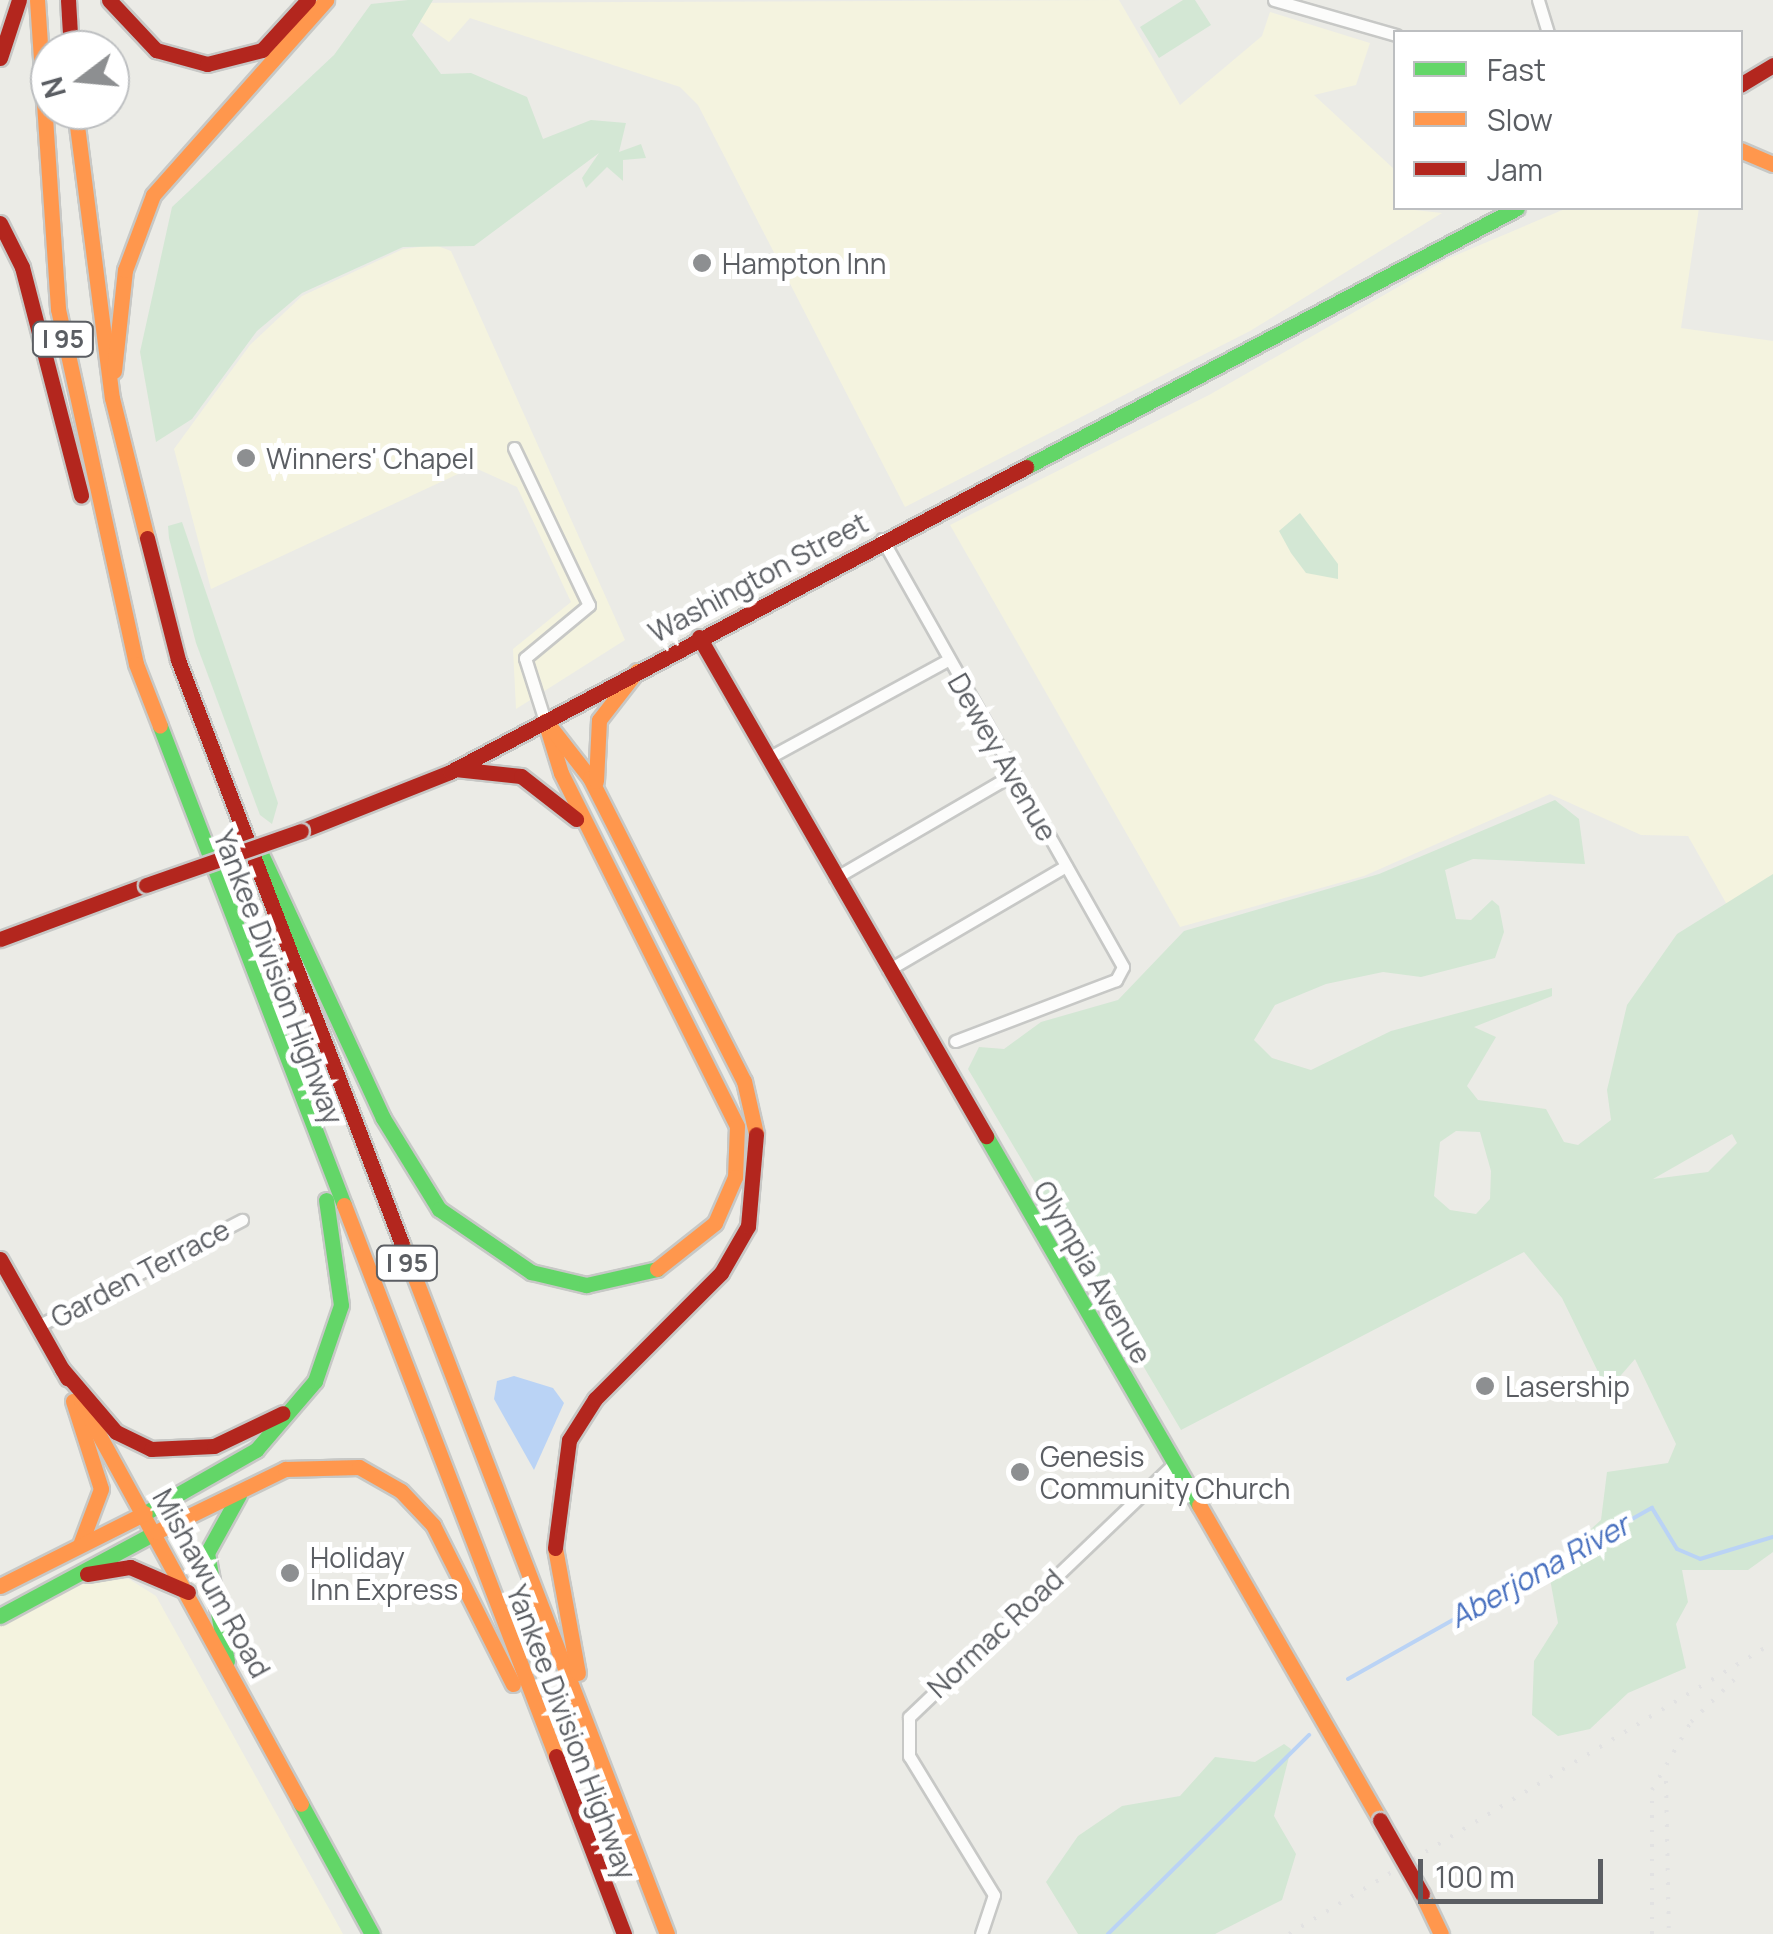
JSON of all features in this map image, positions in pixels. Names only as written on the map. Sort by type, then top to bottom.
[{"type":"main road","points":[[0,58],[19,0]]},
{"type":"main road","name":"Yankee Division Highway","points":[[37,0],[58,308],[123,620],[288,1068],[624,1934]]},
{"type":"main road","points":[[68,0],[70,30]]},
{"type":"main road","points":[[108,0],[156,50],[208,64],[262,50],[308,0]]},
{"type":"main road","points":[[112,398],[125,270],[152,196],[326,0]]},
{"type":"main road","points":[[1743,83],[1773,65]]},
{"type":"main road","name":"Yankee Division Highway","points":[[78,130],[112,398],[153,574],[208,744],[667,1934]]},
{"type":"main road","points":[[1743,152],[1773,164]]},
{"type":"main road","name":"Washington Street","points":[[2,939],[301,831],[455,769],[882,539],[1513,210]]},
{"type":"main road","points":[[0,223],[22,266],[123,620]]},
{"type":"main road","name":"Olympia Avenue","points":[[699,637],[1380,1820],[1441,1934]]},
{"type":"main road","points":[[600,797],[597,726],[637,671]]},
{"type":"main road","points":[[208,744],[424,1191],[503,1260],[586,1285],[638,1280],[694,1247],[726,1203],[738,1149],[726,1088],[606,858],[546,721]]},
{"type":"main road","points":[[546,721],[600,797],[744,1080],[761,1154],[738,1248],[595,1399],[556,1484],[559,1599],[607,1781]]},
{"type":"main road","points":[[455,769],[534,781],[606,858]]},
{"type":"main road","points":[[0,1586],[249,1456],[297,1404],[333,1342],[341,1276],[288,1068]]},
{"type":"main road","name":"Mishawum Road","points":[[0,1260],[228,1660],[372,1934]]},
{"type":"main road","points":[[62,1369],[116,1432],[158,1450],[228,1442],[297,1404]]},
{"type":"main road","points":[[62,1369],[101,1481],[80,1546]]},
{"type":"main road","points":[[0,1616],[254,1482],[340,1462],[380,1476],[422,1511],[596,1864]]},
{"type":"main road","points":[[228,1660],[208,1546],[224,1511],[254,1482]]},
{"type":"main road","points":[[68,1578],[130,1567],[190,1593]]},
{"type":"street","points":[[1274,0],[1393,34]]},
{"type":"street","points":[[1538,0],[1547,30]]},
{"type":"street","points":[[514,448],[589,604],[525,658],[546,721]]},
{"type":"street","name":"Dewey Avenue","points":[[882,539],[1066,866],[1122,974],[954,1040]]},
{"type":"street","points":[[768,758],[948,660]]},
{"type":"street","points":[[835,878],[1014,774]]},
{"type":"street","points":[[888,970],[1066,866]]},
{"type":"street","name":"Garden Terrace","points":[[38,1326],[242,1220]]},
{"type":"street","name":"Normac Road","points":[[981,1934],[994,1894],[909,1756],[909,1718],[1175,1463]]},
{"type":"shaded area","points":[[433,0],[412,35],[441,74],[471,73],[527,97],[543,139],[591,120],[626,123],[619,152],[641,144],[646,158],[623,160],[623,181],[607,167],[586,188],[582,178],[599,153],[474,246],[403,247],[302,293],[257,331],[192,419],[156,442],[140,352],[172,207],[334,55],[371,4]]},
{"type":"shaded area","points":[[1119,0],[1180,105],[1262,36],[1270,12],[1370,43],[1356,85],[1314,95],[1393,168],[1393,210],[1442,213],[1250,331],[905,507],[698,105],[680,87],[470,18],[449,42],[394,3]]},
{"type":"shaded area","points":[[1183,0],[1195,0],[1211,25],[1159,58],[1140,27]]},
{"type":"shaded area","points":[[1562,210],[1699,210],[1681,328],[1773,341],[1773,884],[1730,910],[1688,836],[1641,835],[1550,794],[1364,876],[1180,927],[950,525],[1209,395],[1447,259]]},
{"type":"shaded area","points":[[435,245],[451,251],[625,640],[516,709],[513,649],[571,602],[517,487],[473,467],[211,589],[174,449],[250,345],[302,296],[403,249]]},
{"type":"shaded area","points":[[1300,513],[1338,564],[1338,579],[1306,573],[1291,553],[1279,531]]},
{"type":"shaded area","points":[[182,522],[278,803],[272,824],[260,815],[196,643],[169,538],[168,526]]},
{"type":"shaded area","points":[[1555,800],[1579,819],[1585,864],[1473,859],[1445,870],[1456,919],[1471,920],[1492,900],[1499,906],[1504,932],[1495,958],[1421,977],[1383,972],[1326,984],[1275,1005],[1254,1040],[1272,1058],[1311,1070],[1391,1031],[1552,988],[1552,996],[1474,1027],[1496,1037],[1467,1086],[1478,1100],[1546,1109],[1564,1142],[1578,1145],[1611,1120],[1607,1090],[1627,1005],[1677,934],[1773,874],[1773,1552],[1748,1570],[1682,1570],[1688,1602],[1676,1624],[1686,1668],[1628,1693],[1590,1729],[1558,1736],[1532,1715],[1534,1661],[1558,1623],[1548,1568],[1601,1520],[1607,1472],[1668,1463],[1676,1444],[1635,1359],[1615,1382],[1603,1382],[1562,1298],[1524,1252],[1181,1430],[968,1069],[979,1047],[1004,1049],[1041,1022],[1118,1000],[1184,931],[1379,874]],"holes":[[[1456,1131],[1480,1132],[1491,1171],[1490,1199],[1476,1214],[1450,1210],[1434,1196],[1440,1142]],[[1732,1134],[1737,1143],[1708,1172],[1653,1179]]]},
{"type":"shaded area","points":[[129,1579],[156,1596],[343,1934],[0,1934],[0,1624],[86,1580]]},
{"type":"shaded area","points":[[1284,1744],[1291,1749],[1274,1816],[1296,1854],[1282,1900],[1215,1934],[1078,1934],[1046,1882],[1078,1836],[1122,1806],[1180,1796],[1215,1757],[1255,1762]]},
{"type":"water","points":[[514,1376],[553,1388],[564,1403],[534,1470],[494,1399],[497,1381]]},
{"type":"waterway","name":"Aberjona River","points":[[1348,1679],[1652,1508],[1677,1549],[1700,1559],[1773,1537]]},
{"type":"waterway","name":"Aberjona River","points":[[1108,1934],[1309,1735]]},
{"type":"railway","points":[[1289,1934],[1773,1643]]},
{"type":"railway","points":[[1652,1934],[1652,1790],[1691,1722],[1736,1678]]},
{"type":"railway","points":[[1666,1781],[1669,1934]]},
{"type":"traffic: fast","points":[[1026,467],[1513,210]]},
{"type":"traffic: fast","points":[[160,726],[344,1205]]},
{"type":"traffic: fast","points":[[261,854],[383,1118],[439,1209],[531,1272],[586,1285],[657,1269]]},
{"type":"traffic: fast","points":[[986,1136],[1199,1505]]},
{"type":"traffic: fast","points":[[145,1513],[256,1450],[315,1381],[341,1305],[326,1200]]},
{"type":"traffic: fast","points":[[227,1661],[207,1553],[239,1495]]},
{"type":"traffic: fast","points":[[0,1616],[156,1532]]},
{"type":"traffic: fast","points":[[301,1804],[372,1934]]},
{"type":"traffic: slow","points":[[37,0],[58,309],[136,664],[160,726]]},
{"type":"traffic: slow","points":[[114,371],[125,270],[153,195],[326,0]]},
{"type":"traffic: slow","points":[[78,130],[112,398],[147,538]]},
{"type":"traffic: slow","points":[[1743,151],[1773,164]]},
{"type":"traffic: slow","points":[[596,781],[599,720],[637,671]]},
{"type":"traffic: slow","points":[[545,721],[561,773],[737,1126],[735,1177],[715,1223],[657,1269]]},
{"type":"traffic: slow","points":[[548,724],[590,778],[744,1081],[756,1134]]},
{"type":"traffic: slow","points":[[344,1205],[556,1756]]},
{"type":"traffic: slow","points":[[402,1244],[667,1934]]},
{"type":"traffic: slow","points":[[73,1401],[101,1489],[80,1545]]},
{"type":"traffic: slow","points":[[81,1402],[301,1804]]},
{"type":"traffic: slow","points":[[156,1532],[285,1469],[359,1467],[401,1491],[433,1525],[513,1684]]},
{"type":"traffic: slow","points":[[1199,1505],[1380,1820]]},
{"type":"traffic: slow","points":[[0,1586],[145,1513]]},
{"type":"traffic: slow","points":[[555,1548],[578,1673]]},
{"type":"traffic: slow","points":[[1422,1894],[1441,1934]]},
{"type":"traffic: jam","points":[[0,58],[19,0]]},
{"type":"traffic: jam","points":[[68,0],[70,30]]},
{"type":"traffic: jam","points":[[109,0],[156,50],[207,64],[262,50],[308,0]]},
{"type":"traffic: jam","points":[[1743,83],[1773,65]]},
{"type":"traffic: jam","points":[[0,223],[22,267],[81,495]]},
{"type":"traffic: jam","points":[[301,831],[450,772],[1026,467]]},
{"type":"traffic: jam","points":[[147,538],[178,660],[402,1244]]},
{"type":"traffic: jam","points":[[699,637],[986,1136]]},
{"type":"traffic: jam","points":[[455,769],[521,776],[576,819]]},
{"type":"traffic: jam","points":[[146,885],[301,831]]},
{"type":"traffic: jam","points":[[0,939],[146,885]]},
{"type":"traffic: jam","points":[[555,1548],[569,1440],[595,1399],[721,1273],[748,1226],[756,1134]]},
{"type":"traffic: jam","points":[[0,1259],[67,1378]]},
{"type":"traffic: jam","points":[[62,1369],[116,1432],[151,1449],[214,1446],[283,1413]]},
{"type":"traffic: jam","points":[[87,1574],[130,1567],[188,1592]]},
{"type":"traffic: jam","points":[[556,1756],[624,1934]]},
{"type":"traffic: jam","points":[[1380,1820],[1422,1894]]},
{"type":"place","name":"Hampton Inn","points":[[702,263]]},
{"type":"place","name":"Winners' Chapel","points":[[246,458]]},
{"type":"place","name":"Lasership","points":[[1485,1386]]},
{"type":"place","name":"Genesis Community Church","points":[[1020,1472]]},
{"type":"place","name":"Holiday Inn Express","points":[[290,1573]]}]
